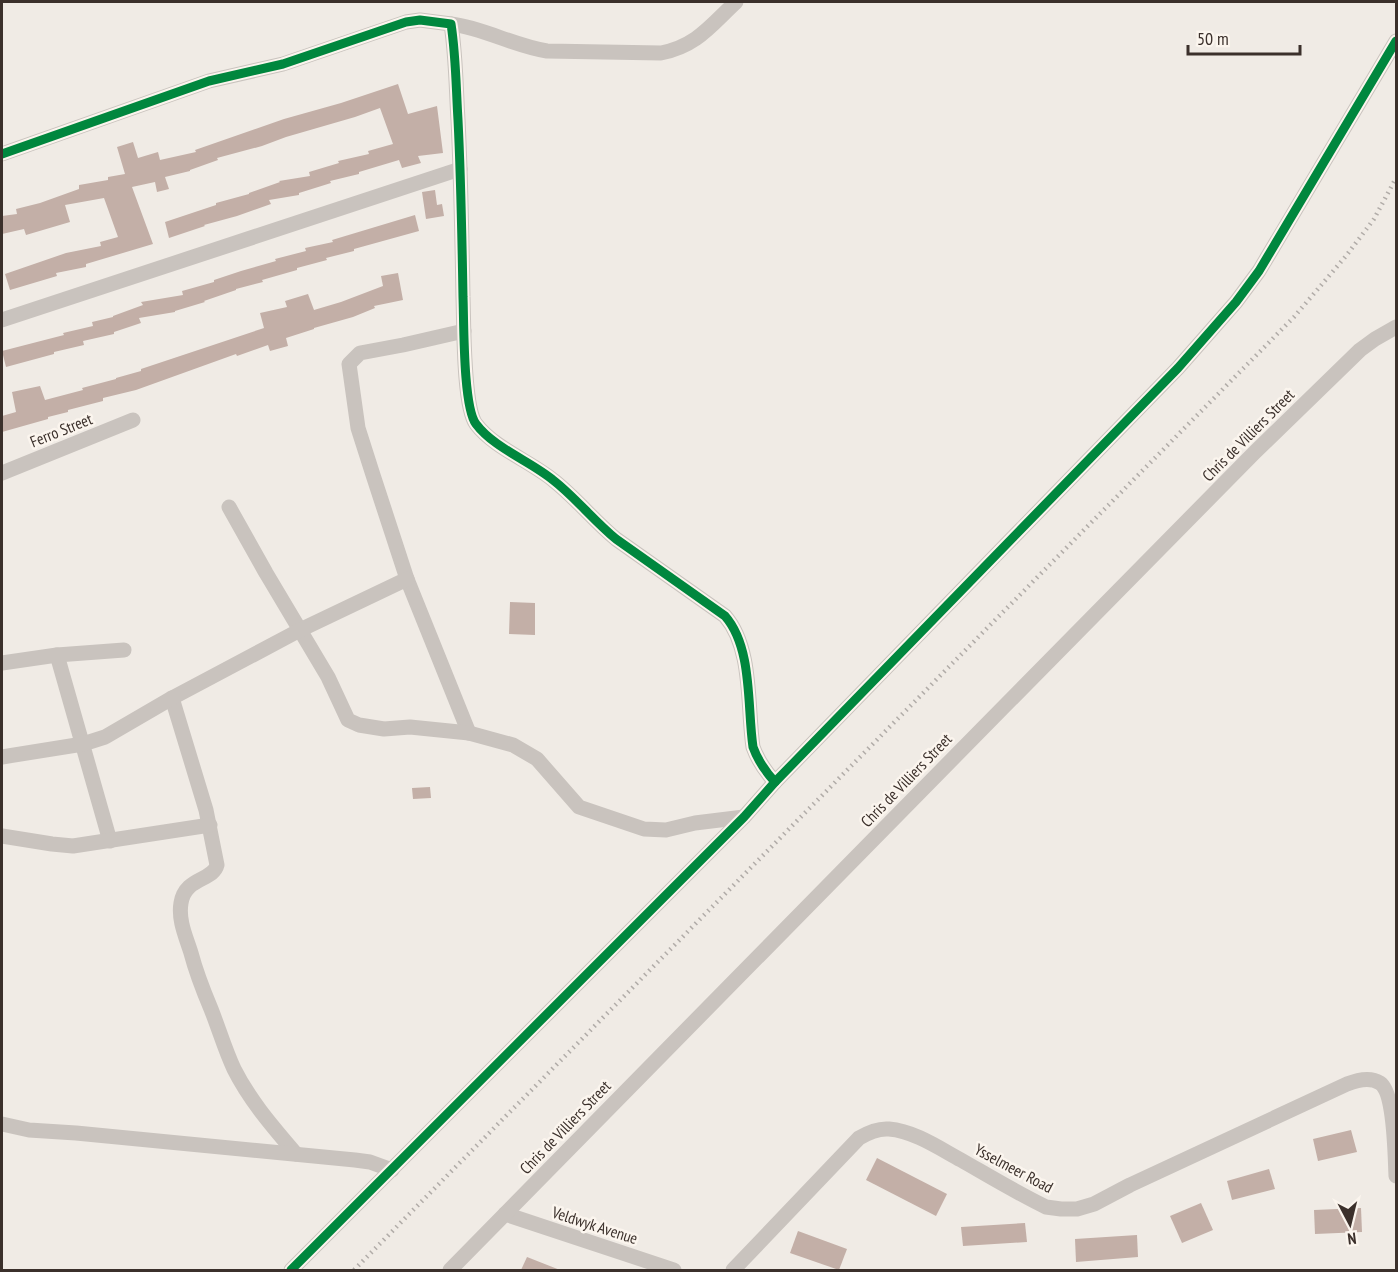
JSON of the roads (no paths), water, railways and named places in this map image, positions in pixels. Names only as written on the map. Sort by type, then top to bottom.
[{"type":"street","points":[[2,154],[209,81],[294,61],[406,22],[420,20],[451,24],[547,51],[650,54],[670,51],[696,40],[736,2]]},
{"type":"street","points":[[451,24],[460,169],[464,331],[469,405],[472,416],[484,433],[552,479],[616,539],[725,616],[737,634],[744,662],[753,747],[757,758],[774,782]]},
{"type":"street","points":[[291,1270],[744,817],[774,782],[1178,368],[1236,302],[1259,271],[1396,41]]},
{"type":"street","points":[[2,320],[460,169]]},
{"type":"street","name":"Chris de Villiers Street","points":[[450,1270],[1263,445],[1360,350],[1396,327]]},
{"type":"street","points":[[464,331],[360,353],[349,364],[358,428],[407,579],[469,733]]},
{"type":"street","name":"Ferro Street","points":[[2,473],[133,420]]},
{"type":"street","points":[[229,507],[328,676],[348,720],[359,725],[384,729],[410,727],[469,733],[513,745],[537,759],[579,807],[644,829],[666,830],[695,823],[744,817]]},
{"type":"street","points":[[2,757],[94,742],[300,630],[407,579]]},
{"type":"street","points":[[2,663],[57,655],[124,650]]},
{"type":"street","points":[[57,655],[110,841]]},
{"type":"street","points":[[172,698],[210,825],[217,868],[213,873],[193,884],[183,895],[180,910],[183,927],[195,969],[235,1071],[262,1112],[297,1154]]},
{"type":"street","points":[[2,836],[73,846],[210,825]]},
{"type":"street","name":"Ysselmeer Road","points":[[733,1270],[859,1138],[876,1130],[897,1130],[911,1134],[1046,1207],[1077,1209],[1094,1204],[1347,1084],[1364,1080],[1381,1084],[1389,1097],[1396,1176]]},
{"type":"street","points":[[2,1124],[29,1130],[355,1160],[370,1162],[392,1170]]},
{"type":"street","name":"Veldwyk Avenue","points":[[506,1214],[674,1270]]},
{"type":"railway","points":[[354,1270],[1294,317],[1374,219],[1396,178]]}]
